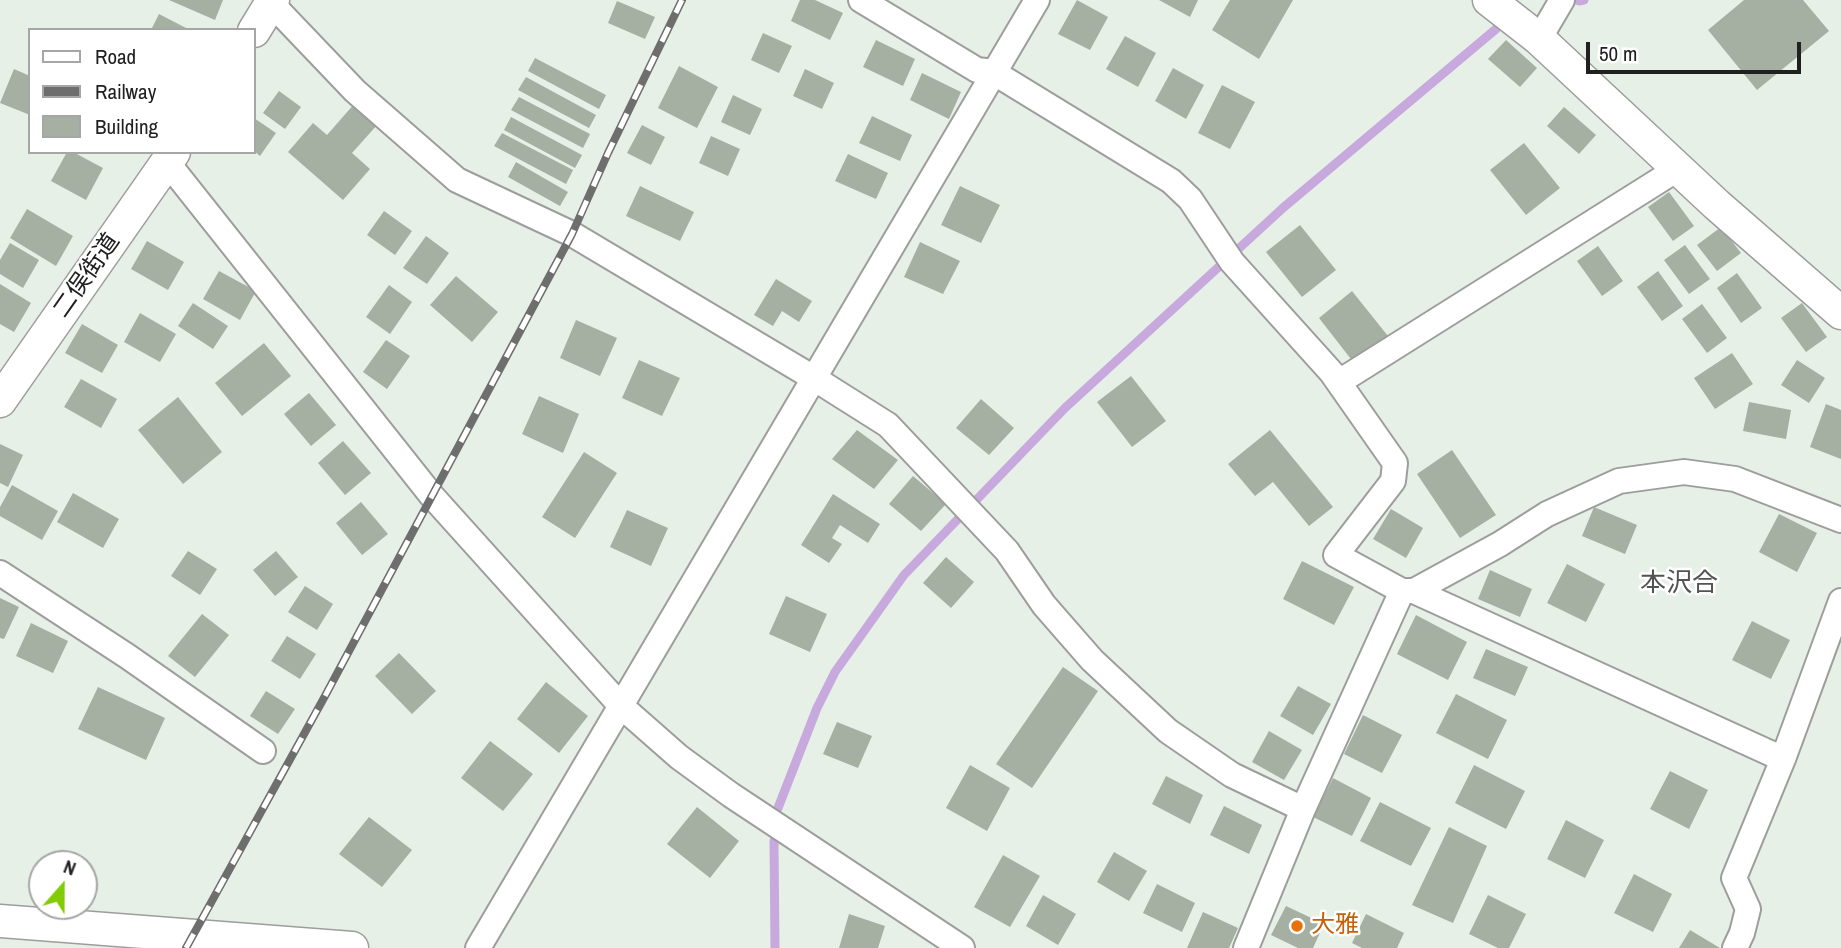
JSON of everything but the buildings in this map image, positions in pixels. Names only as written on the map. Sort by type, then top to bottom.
[{"type":"street","points":[[861,0],[977,70],[993,72],[1171,181],[1190,200],[1228,256],[1339,382],[1395,463],[1393,481],[1336,555],[1408,591],[1783,759]]},
{"type":"street","points":[[478,948],[1037,0]]},
{"type":"street","points":[[1489,0],[1539,39],[1717,205],[1841,313]]},
{"type":"street","points":[[1539,39],[1562,0]]},
{"type":"street","points":[[256,28],[272,2],[355,91],[457,180],[572,234],[813,377],[888,425],[1007,551],[1044,605],[1092,660],[1168,731],[1232,775],[1303,810]]},
{"type":"street","points":[[171,157],[432,496],[621,706],[679,757],[731,795],[962,948]]},
{"type":"street","name":"二俣街道","points":[[0,401],[171,157]]},
{"type":"street","points":[[1339,382],[1679,167]]},
{"type":"street","points":[[1246,948],[1303,810],[1408,591],[1500,544],[1547,514],[1619,481],[1684,472],[1735,479],[1841,520]]},
{"type":"street","points":[[0,573],[127,656],[263,751]]},
{"type":"street","points":[[1735,948],[1748,909],[1734,878],[1783,759],[1841,601]]},
{"type":"street","points":[[0,921],[352,948]]},
{"type":"waterway","points":[[1579,1],[1584,0]]},
{"type":"waterway","points":[[778,808],[817,708],[835,672],[904,575],[1065,408],[1284,207],[1496,29]]},
{"type":"waterway","points":[[774,841],[775,948]]},
{"type":"railway","points":[[186,948],[325,696],[572,234],[682,0]]},
{"type":"place","name":"大雅","points":[[1297,926]]},
{"type":"district","name":"本沢合","points":[[1679,584]]}]
